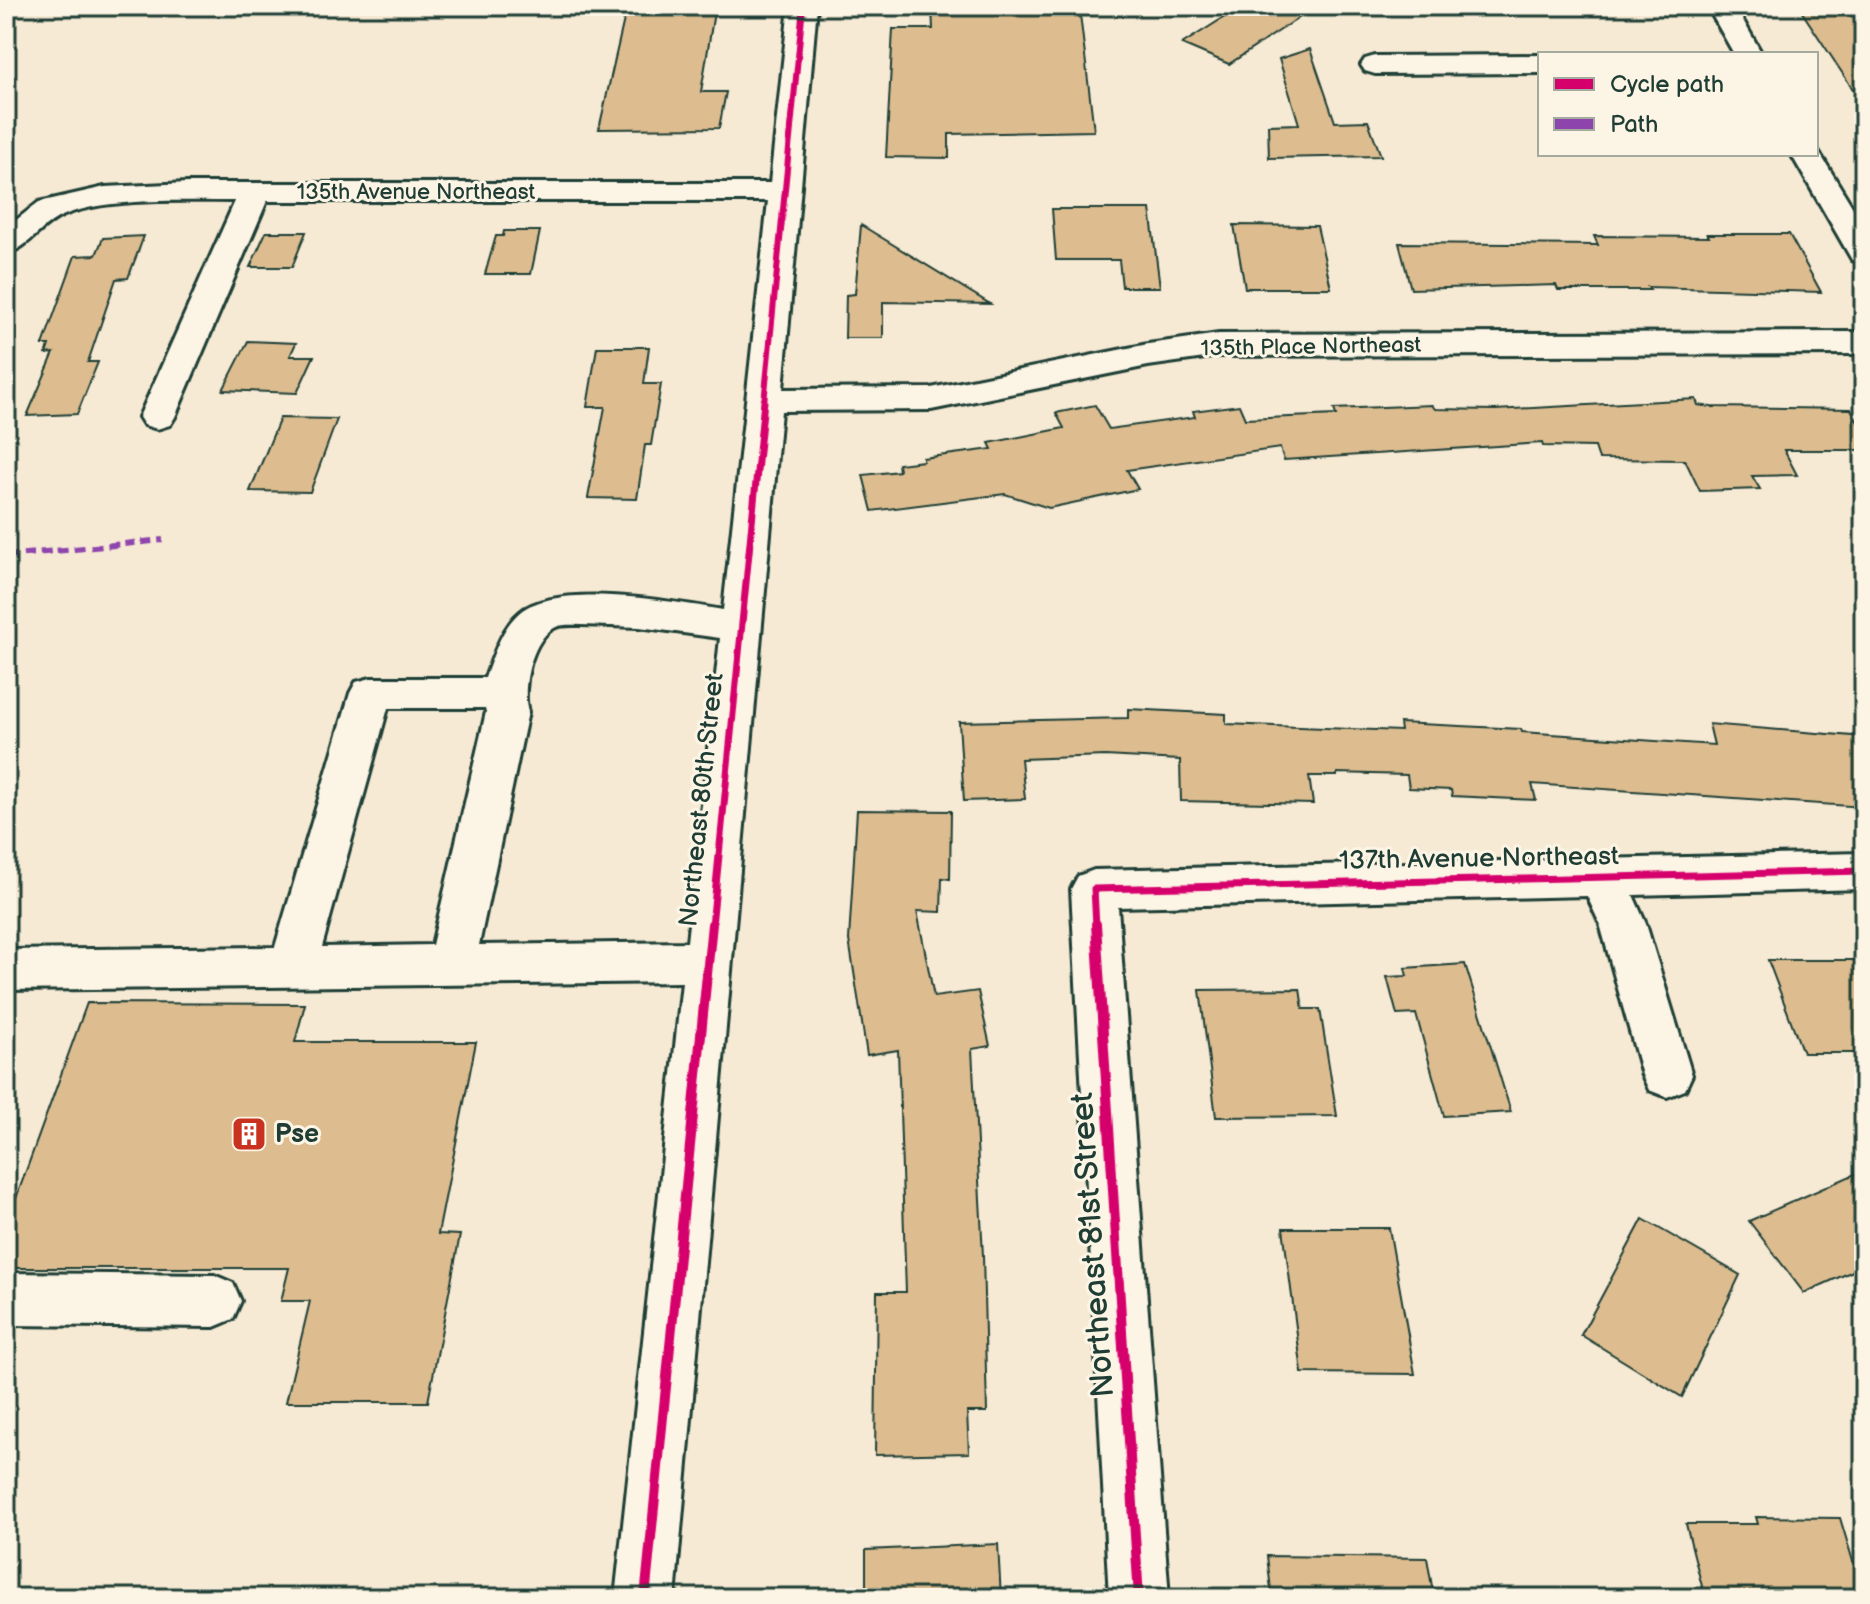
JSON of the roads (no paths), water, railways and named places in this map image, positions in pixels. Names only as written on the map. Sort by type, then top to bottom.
[{"type":"street","name":"Northeast 80th Street","points":[[645,1598],[803,6]]},
{"type":"street","points":[[1721,6],[1747,52]]},
{"type":"street","points":[[1375,65],[1538,64]]},
{"type":"street","points":[[1807,156],[1864,253]]},
{"type":"street","name":"135th Avenue Northeast","points":[[6,244],[50,209],[105,196],[255,192],[784,192]]},
{"type":"street","points":[[157,417],[255,192]]},
{"type":"street","name":"135th Place Northeast","points":[[762,400],[931,399],[1148,355],[1219,345],[1864,343]]},
{"type":"street","points":[[451,966],[507,712],[501,693],[524,631],[545,614],[572,611],[689,617],[740,627]]},
{"type":"street","points":[[293,967],[371,693],[501,693]]},
{"type":"street","name":"137th Avenue Northeast","points":[[1094,889],[1864,871]]},
{"type":"street","points":[[1601,876],[1623,924],[1667,1075]]},
{"type":"street","name":"Northeast 81st Street","points":[[1094,889],[1139,1598]]},
{"type":"street","points":[[6,970],[706,962]]},
{"type":"street","points":[[6,1299],[214,1301]]},
{"type":"place","name":"Pse","points":[[249,1134]]}]
